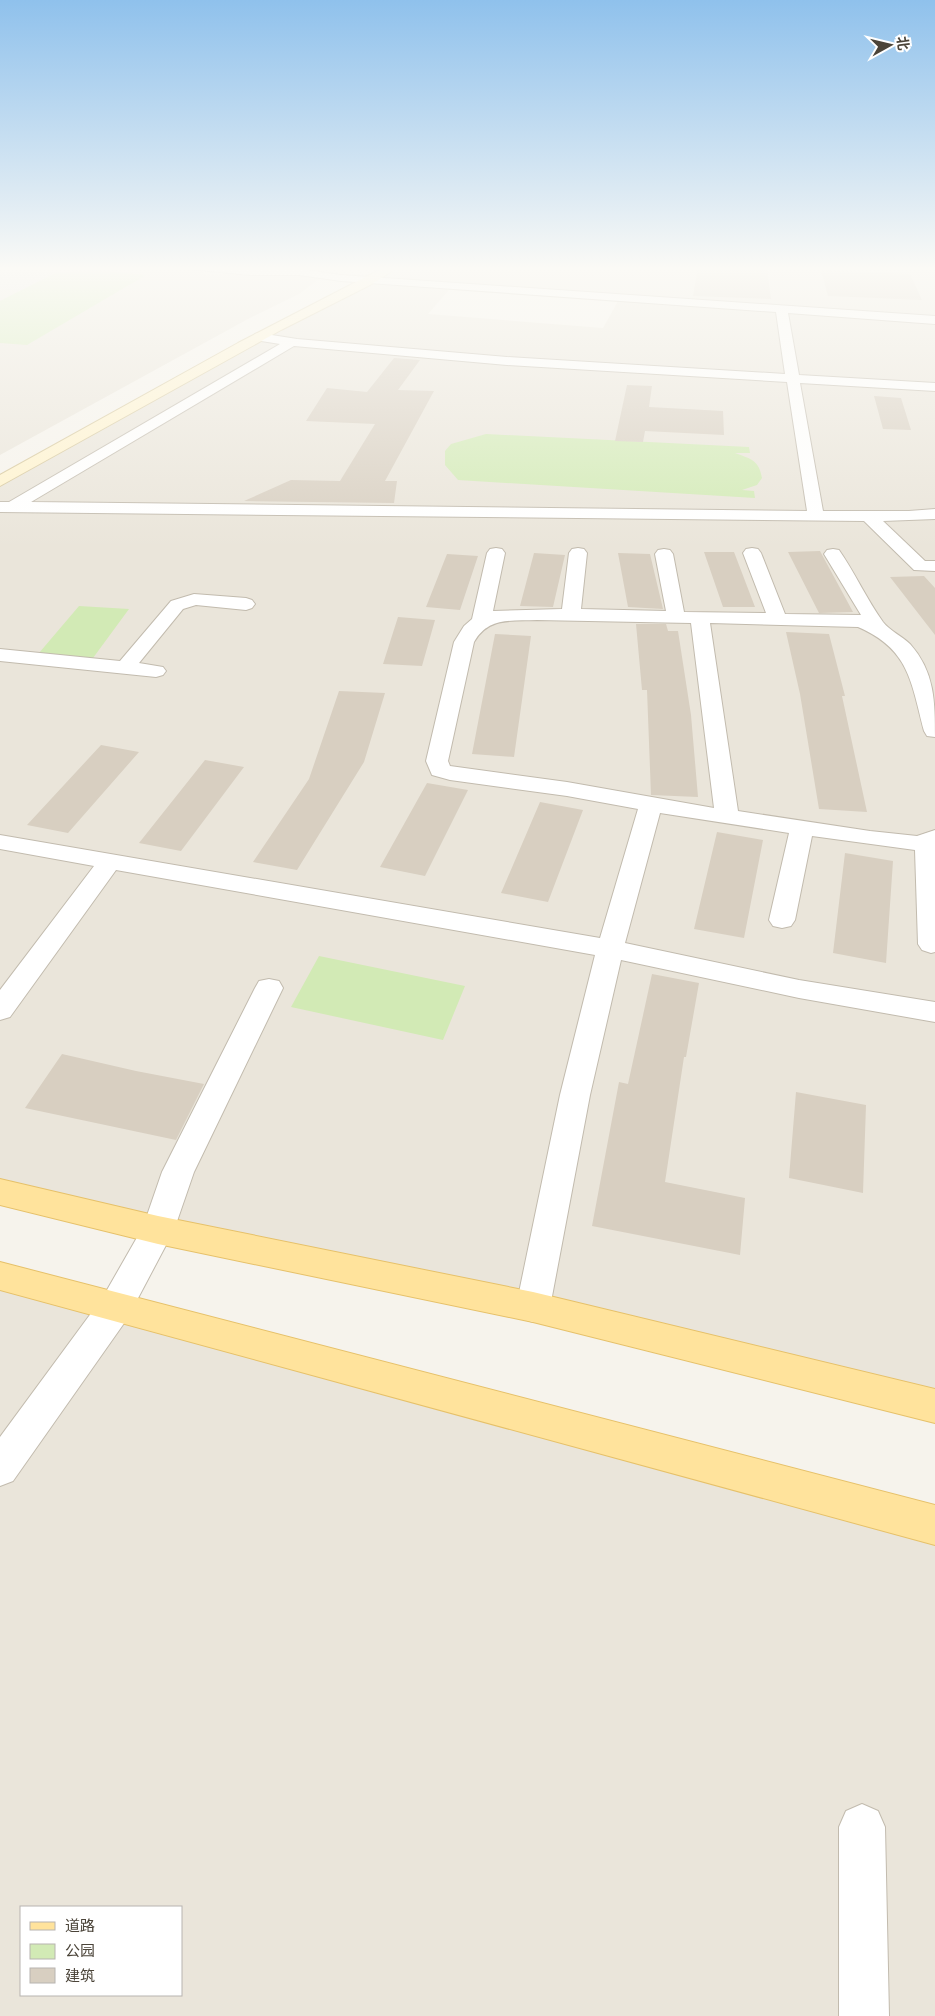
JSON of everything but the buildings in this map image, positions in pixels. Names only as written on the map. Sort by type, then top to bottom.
[{"type":"main road","points":[[0,1192],[158,1230],[533,1307],[935,1406]]},
{"type":"main road","points":[[0,1276],[935,1525]]},
{"type":"street","points":[[0,481],[217,360]]},
{"type":"street","points":[[4,510],[261,360]]},
{"type":"street","points":[[508,360],[935,387]]},
{"type":"street","points":[[789,360],[816,516]]},
{"type":"street","points":[[4,510],[816,516],[935,514]]},
{"type":"street","points":[[868,516],[920,566],[935,566]]},
{"type":"street","points":[[571,615],[578,552]]},
{"type":"street","points":[[481,622],[496,553]]},
{"type":"street","points":[[752,553],[778,619]]},
{"type":"street","points":[[664,554],[676,618]]},
{"type":"street","points":[[833,554],[877,627]]},
{"type":"street","points":[[125,668],[177,606],[194,599],[246,604]]},
{"type":"street","points":[[930,944],[931,839],[919,843],[870,838],[651,805],[568,789],[440,770],[437,761],[464,642],[471,630],[481,622],[507,615],[861,621],[877,627],[898,640],[908,654],[920,675],[935,731]]},
{"type":"street","points":[[700,618],[727,817]]},
{"type":"street","points":[[0,655],[156,672]]},
{"type":"street","points":[[533,1307],[575,1094],[610,949],[651,805]]},
{"type":"street","points":[[782,920],[802,828]]},
{"type":"street","points":[[0,842],[610,949],[799,989],[935,1012]]},
{"type":"street","points":[[0,1010],[109,862]]},
{"type":"street","points":[[0,1468],[115,1308],[158,1230],[178,1172],[270,988]]},
{"type":"street","points":[[862,1828],[864,2016]]},
{"type":"shaded area","points":[[0,360],[173,360],[0,455]]},
{"type":"shaded area","points":[[222,360],[935,360],[935,1406],[0,1192],[0,481]]},
{"type":"shaded area","points":[[0,1276],[935,1525],[935,2016],[0,2016]]},
{"type":"green space","points":[[486,434],[749,447],[750,453],[735,453],[753,461],[759,467],[762,478],[757,485],[742,490],[754,491],[755,498],[458,480],[445,465],[445,451],[451,444]]},
{"type":"green space","points":[[79,606],[129,609],[93,658],[39,653]]},
{"type":"green space","points":[[319,956],[465,986],[443,1040],[291,1007]]}]
